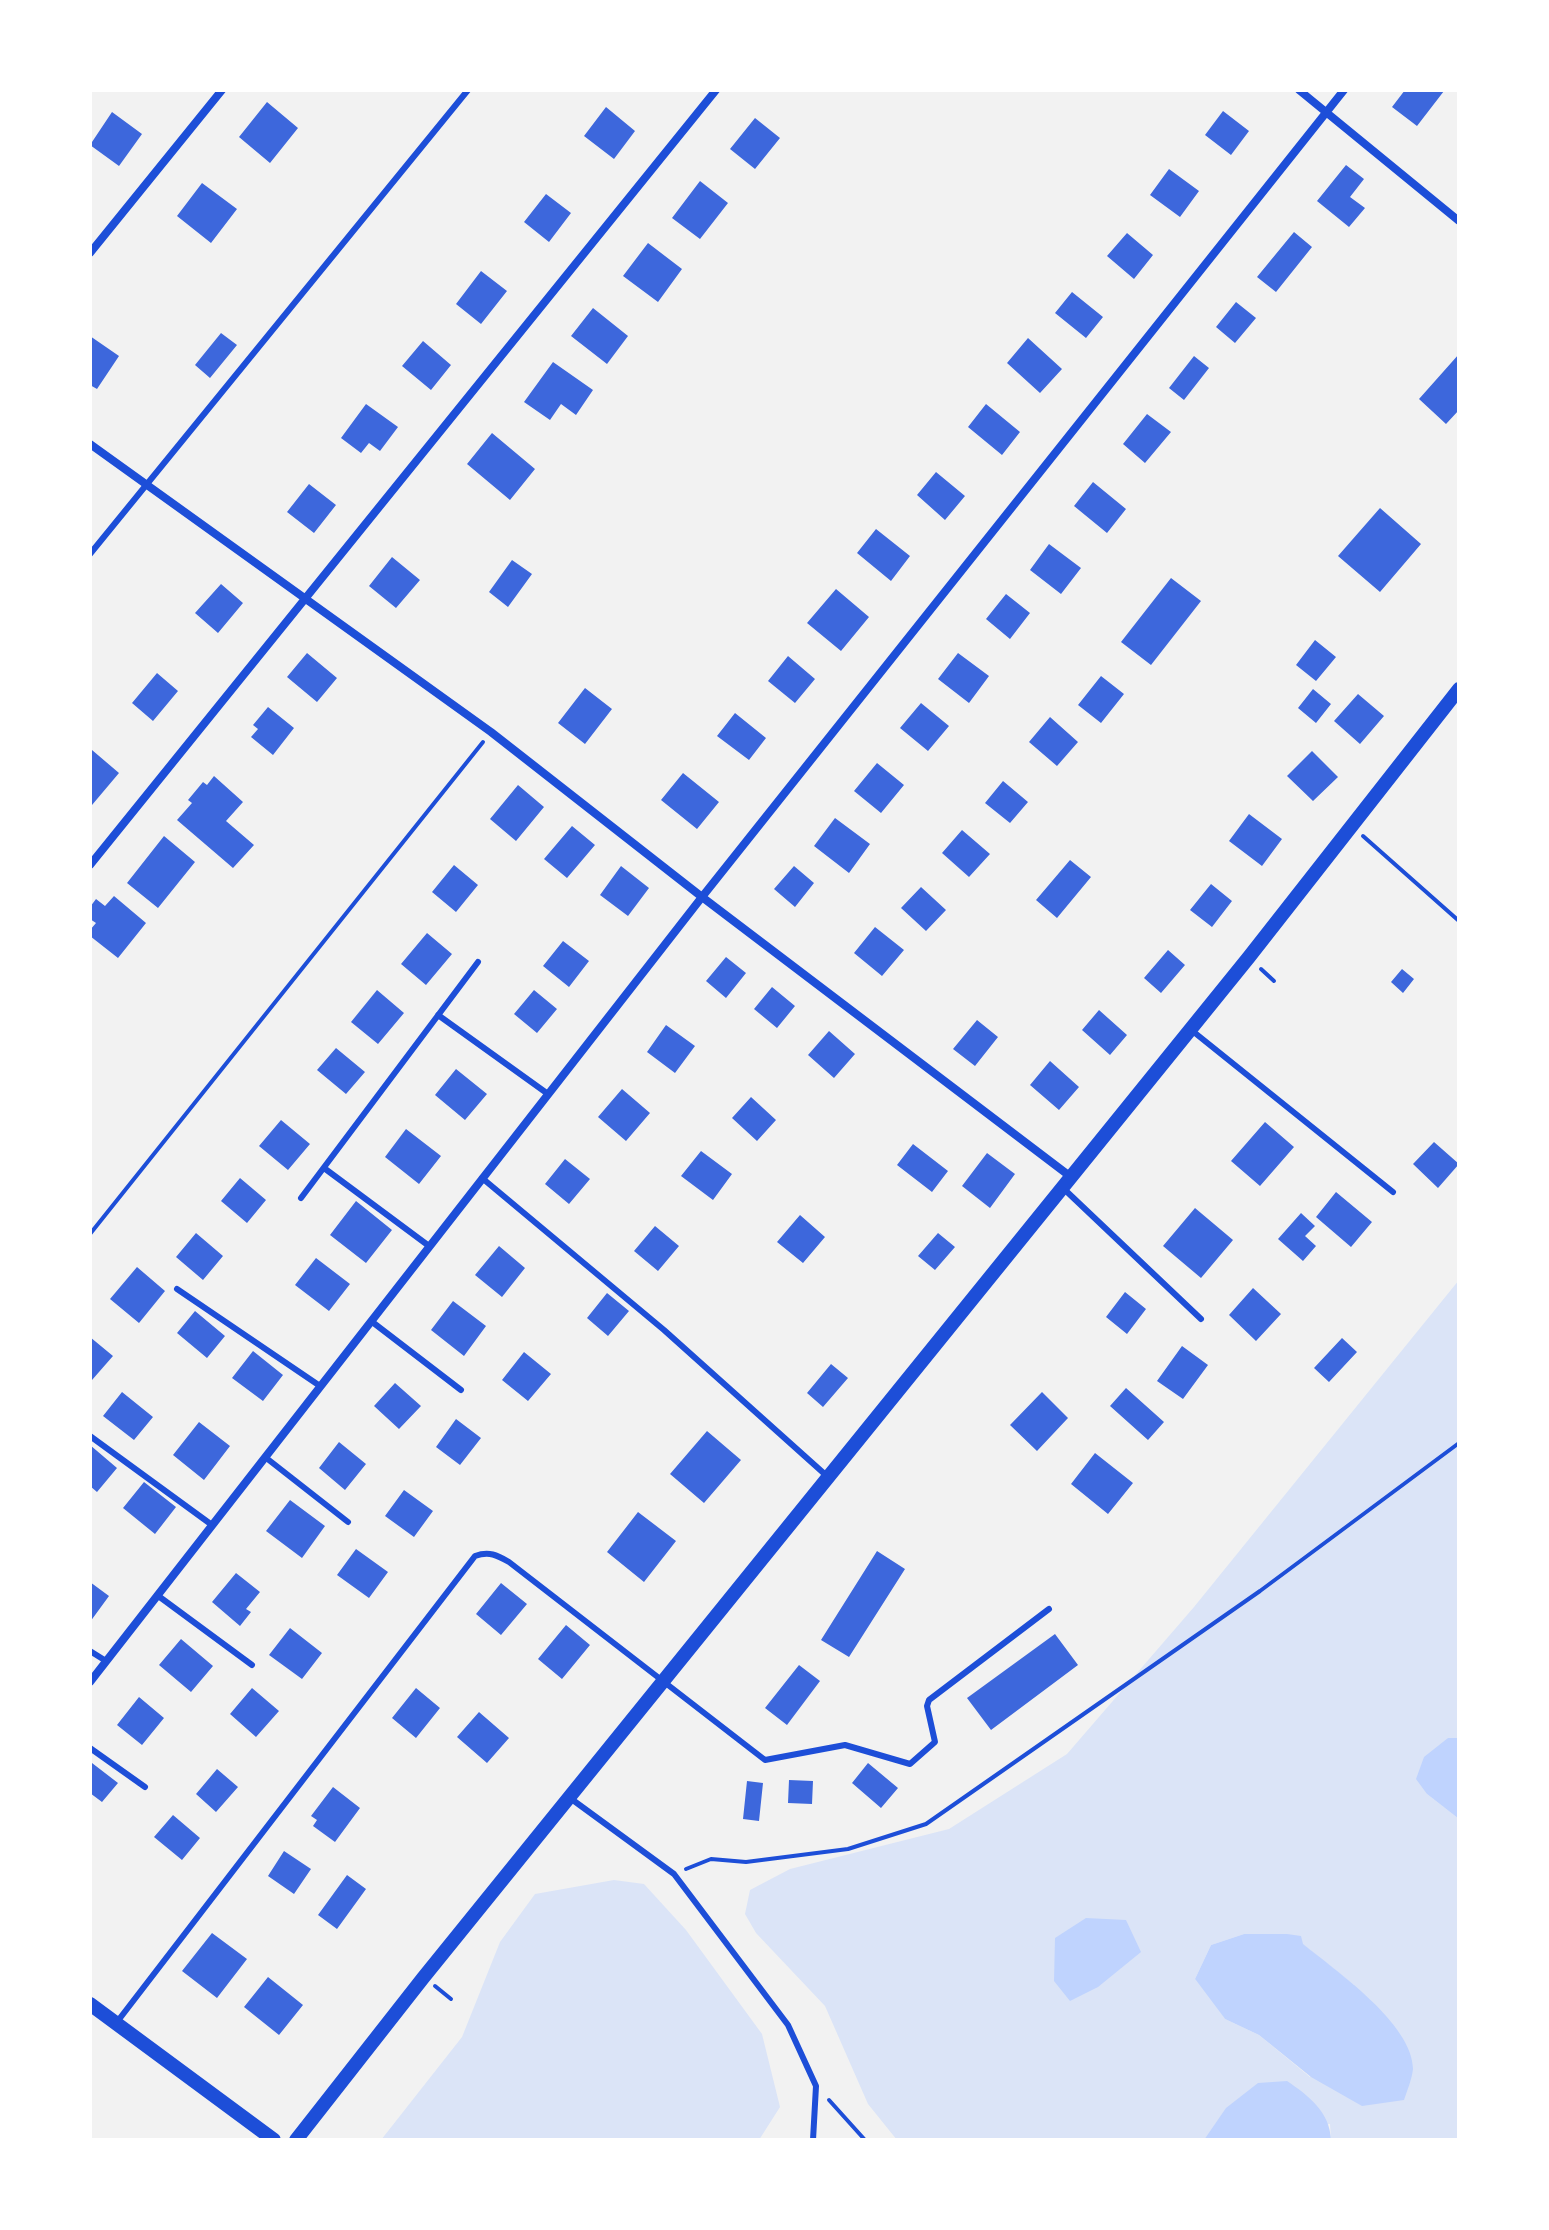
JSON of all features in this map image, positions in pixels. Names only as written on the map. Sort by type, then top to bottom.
[{"type":"street","points":[[90,253],[222,90]]},
{"type":"street","points":[[90,865],[716,90]]},
{"type":"street","points":[[1299,90],[1459,221]]},
{"type":"street","points":[[90,1682],[702,897],[1344,90]]},
{"type":"street","points":[[90,444],[491,732],[1067,1182]]},
{"type":"street","points":[[296,2140],[423,1978],[1190,1029],[1459,689]]},
{"type":"street","points":[[90,2004],[274,2140]]},
{"type":"lane","points":[[90,554],[468,90]]},
{"type":"lane","points":[[301,1198],[478,962]]},
{"type":"lane","points":[[438,1015],[548,1094]]},
{"type":"lane","points":[[1190,1029],[1393,1192]]},
{"type":"lane","points":[[324,1168],[429,1246]]},
{"type":"lane","points":[[482,1178],[643,1312],[828,1477]]},
{"type":"lane","points":[[1067,1182],[1201,1319]]},
{"type":"lane","points":[[177,1289],[320,1386]]},
{"type":"lane","points":[[371,1321],[461,1390]]},
{"type":"lane","points":[[90,1436],[212,1525]]},
{"type":"lane","points":[[265,1457],[348,1522]]},
{"type":"lane","points":[[116,2024],[475,1556],[485,1553],[509,1562],[765,1760],[845,1745],[910,1764],[935,1742],[927,1706],[929,1700],[1049,1609]]},
{"type":"lane","points":[[157,1595],[252,1665]]},
{"type":"lane","points":[[90,1651],[106,1661]]},
{"type":"lane","points":[[90,1748],[145,1787]]},
{"type":"lane","points":[[570,1798],[674,1874],[788,2025],[816,2086],[813,2140]]},
{"type":"path","points":[[90,1234],[491,732]]},
{"type":"path","points":[[1352,826],[1459,921]]},
{"type":"path","points":[[674,1874],[711,1859],[746,1862],[848,1849],[926,1824],[1248,1599],[1459,1443]]},
{"type":"path","points":[[816,2086],[865,2140]]},
{"type":"shaded area","points":[[1459,1280],[1459,1738],[1448,1738],[1427,1794],[1459,1819],[1459,2140],[1331,2140],[1330,2124],[1204,2140],[897,2140],[868,2104],[825,2006],[756,1933],[745,1914],[750,1890],[790,1869],[949,1829],[1067,1754],[1194,1607]],"holes":[[[1244,1934],[1302,1944],[1354,1985],[1310,2077],[1259,2035],[1225,2019],[1195,1979],[1211,1945]]]},
{"type":"shaded area","points":[[614,1880],[644,1884],[686,1930],[762,2034],[780,2107],[759,2140],[381,2140],[462,2037],[500,1942],[535,1894]]},
{"type":"water","points":[[1448,1738],[1459,1738],[1459,1819],[1427,1794],[1416,1779],[1424,1757]]},
{"type":"water","points":[[1086,1918],[1126,1920],[1141,1952],[1098,1987],[1070,2001],[1054,1981],[1055,1938]]},
{"type":"water","points":[[1244,1934],[1301,1936],[1303,1944],[1370,1999],[1400,2034],[1410,2052],[1413,2069],[1404,2100],[1362,2106],[1311,2077],[1259,2035],[1225,2019],[1195,1979],[1211,1945]]},
{"type":"water","points":[[1287,2081],[1322,2113],[1331,2140],[1204,2140],[1226,2108],[1258,2083]]},
{"type":"building","points":[[1405,90],[1444,91],[1417,126],[1392,107]]},
{"type":"building","points":[[267,102],[298,128],[270,163],[239,137]]},
{"type":"building","points":[[606,107],[635,131],[614,159],[584,136]]},
{"type":"building","points":[[1223,111],[1249,131],[1231,155],[1205,135]]},
{"type":"building","points":[[112,112],[142,134],[119,166],[90,145]]},
{"type":"building","points":[[755,118],[780,138],[755,169],[730,149]]},
{"type":"building","points":[[1346,165],[1364,179],[1350,197],[1365,208],[1349,227],[1317,201]]},
{"type":"building","points":[[1169,169],[1199,191],[1180,217],[1150,195]]},
{"type":"building","points":[[700,181],[728,203],[700,239],[672,218]]},
{"type":"building","points":[[202,183],[237,209],[211,243],[177,216]]},
{"type":"building","points":[[546,194],[571,213],[549,242],[524,222]]},
{"type":"building","points":[[1294,232],[1312,247],[1276,292],[1257,277]]},
{"type":"building","points":[[1127,233],[1153,255],[1134,279],[1107,256]]},
{"type":"building","points":[[648,243],[682,269],[658,302],[623,276]]},
{"type":"building","points":[[481,271],[507,291],[481,324],[456,304]]},
{"type":"building","points":[[1072,292],[1103,317],[1086,338],[1055,313]]},
{"type":"building","points":[[1236,302],[1256,318],[1235,343],[1216,327]]},
{"type":"building","points":[[593,308],[628,336],[607,364],[571,336]]},
{"type":"building","points":[[221,333],[237,345],[210,378],[195,365]]},
{"type":"building","points":[[90,336],[119,356],[97,389],[90,385]]},
{"type":"building","points":[[1028,338],[1062,369],[1040,393],[1007,363]]},
{"type":"building","points":[[423,341],[451,365],[431,390],[402,366]]},
{"type":"building","points":[[1459,354],[1459,410],[1446,424],[1419,399]]},
{"type":"building","points":[[1194,356],[1209,368],[1184,400],[1169,388]]},
{"type":"building","points":[[553,362],[593,390],[576,415],[561,404],[550,420],[524,402]]},
{"type":"building","points":[[366,404],[398,427],[380,451],[369,443],[361,453],[341,438]]},
{"type":"building","points":[[986,404],[1020,432],[1002,455],[968,427]]},
{"type":"building","points":[[1147,414],[1171,432],[1145,463],[1123,444]]},
{"type":"building","points":[[492,433],[535,469],[510,500],[467,464]]},
{"type":"building","points":[[936,472],[965,496],[945,520],[917,495]]},
{"type":"building","points":[[1093,482],[1126,509],[1107,533],[1074,506]]},
{"type":"building","points":[[309,484],[336,505],[314,533],[287,512]]},
{"type":"building","points":[[1380,508],[1421,544],[1380,592],[1338,556]]},
{"type":"building","points":[[876,529],[910,556],[891,581],[857,553]]},
{"type":"building","points":[[1049,544],[1081,568],[1061,594],[1030,570]]},
{"type":"building","points":[[392,557],[420,580],[396,608],[369,586]]},
{"type":"building","points":[[512,560],[532,574],[508,607],[489,592]]},
{"type":"building","points":[[1171,578],[1201,601],[1151,665],[1121,642]]},
{"type":"building","points":[[221,584],[243,603],[218,633],[195,613]]},
{"type":"building","points":[[836,589],[869,617],[841,651],[807,623]]},
{"type":"building","points":[[1006,594],[1030,613],[1010,639],[986,619]]},
{"type":"building","points":[[1315,640],[1336,657],[1316,681],[1296,665]]},
{"type":"building","points":[[307,653],[337,678],[317,702],[287,677]]},
{"type":"building","points":[[958,653],[989,676],[969,703],[938,679]]},
{"type":"building","points":[[788,656],[815,679],[795,703],[768,681]]},
{"type":"building","points":[[157,673],[178,691],[153,721],[132,703]]},
{"type":"building","points":[[1101,676],[1124,694],[1101,723],[1078,705]]},
{"type":"building","points":[[585,688],[612,709],[585,744],[558,723]]},
{"type":"building","points":[[1313,689],[1331,704],[1316,723],[1298,708]]},
{"type":"building","points":[[1358,694],[1384,716],[1360,744],[1334,721]]},
{"type":"building","points":[[921,703],[949,726],[928,751],[900,728]]},
{"type":"building","points":[[268,707],[294,728],[273,755],[251,737],[258,729],[253,725]]},
{"type":"building","points":[[735,713],[766,738],[749,760],[717,736]]},
{"type":"building","points":[[1050,717],[1078,742],[1057,766],[1029,742]]},
{"type":"building","points":[[92,750],[119,773],[92,805],[90,753]]},
{"type":"building","points":[[1312,751],[1338,777],[1313,801],[1287,776]]},
{"type":"building","points":[[877,763],[904,785],[881,813],[854,791]]},
{"type":"building","points":[[683,773],[719,802],[697,829],[661,800]]},
{"type":"building","points":[[214,776],[243,802],[226,821],[254,845],[233,868],[177,820],[192,803],[188,800],[203,782],[207,785]]},
{"type":"building","points":[[1003,781],[1028,802],[1010,823],[985,803]]},
{"type":"building","points":[[518,785],[544,807],[516,841],[490,819]]},
{"type":"building","points":[[1249,814],[1282,839],[1262,866],[1229,841]]},
{"type":"building","points":[[835,818],[870,844],[849,873],[814,846]]},
{"type":"building","points":[[572,826],[595,845],[567,878],[544,859]]},
{"type":"building","points":[[962,830],[990,854],[969,877],[942,853]]},
{"type":"building","points":[[164,836],[195,862],[158,908],[127,883]]},
{"type":"building","points":[[1070,860],[1091,877],[1057,918],[1036,900]]},
{"type":"building","points":[[454,865],[478,885],[456,912],[432,892]]},
{"type":"building","points":[[621,866],[649,888],[628,916],[600,895]]},
{"type":"building","points":[[794,866],[814,883],[795,907],[774,889]]},
{"type":"building","points":[[1211,884],[1232,901],[1212,927],[1190,910]]},
{"type":"building","points":[[921,887],[946,910],[926,931],[901,908]]},
{"type":"building","points":[[114,896],[146,923],[118,958],[90,936],[90,930],[96,923],[90,919],[90,907],[96,899],[105,906]]},
{"type":"building","points":[[875,927],[904,950],[882,976],[854,953]]},
{"type":"building","points":[[427,933],[452,954],[426,985],[401,964]]},
{"type":"building","points":[[563,941],[589,961],[569,987],[543,966]]},
{"type":"building","points":[[1168,950],[1185,965],[1161,993],[1144,978]]},
{"type":"building","points":[[726,957],[746,973],[726,998],[706,981]]},
{"type":"building","points":[[1402,969],[1414,979],[1403,993],[1391,982]]},
{"type":"building","points":[[772,987],[795,1006],[777,1028],[754,1009]]},
{"type":"building","points":[[377,990],[404,1013],[378,1044],[351,1022]]},
{"type":"building","points":[[534,990],[557,1009],[537,1033],[514,1014]]},
{"type":"building","points":[[1099,1010],[1127,1035],[1110,1055],[1082,1030]]},
{"type":"building","points":[[977,1020],[998,1037],[975,1066],[953,1049]]},
{"type":"building","points":[[666,1025],[695,1046],[675,1073],[647,1052]]},
{"type":"building","points":[[829,1031],[855,1054],[834,1078],[808,1055]]},
{"type":"building","points":[[336,1048],[365,1072],[346,1094],[317,1070]]},
{"type":"building","points":[[1050,1061],[1079,1087],[1059,1110],[1030,1085]]},
{"type":"building","points":[[456,1069],[487,1094],[465,1120],[435,1095]]},
{"type":"building","points":[[622,1089],[650,1113],[626,1141],[598,1117]]},
{"type":"building","points":[[751,1097],[776,1120],[757,1141],[732,1118]]},
{"type":"building","points":[[281,1120],[310,1144],[288,1170],[259,1146]]},
{"type":"building","points":[[1265,1122],[1294,1147],[1260,1186],[1231,1161]]},
{"type":"building","points":[[406,1129],[441,1156],[419,1184],[385,1157]]},
{"type":"building","points":[[1434,1142],[1459,1164],[1438,1188],[1413,1164]]},
{"type":"building","points":[[913,1144],[948,1171],[932,1192],[897,1165]]},
{"type":"building","points":[[701,1151],[732,1174],[713,1200],[681,1176]]},
{"type":"building","points":[[987,1153],[1015,1174],[990,1208],[962,1186]]},
{"type":"building","points":[[565,1159],[590,1179],[569,1204],[545,1184]]},
{"type":"building","points":[[240,1178],[266,1200],[247,1223],[221,1201]]},
{"type":"building","points":[[1336,1192],[1372,1222],[1351,1247],[1316,1217]]},
{"type":"building","points":[[356,1201],[392,1230],[366,1263],[330,1235]]},
{"type":"building","points":[[1195,1208],[1233,1240],[1201,1278],[1163,1246]]},
{"type":"building","points":[[1301,1213],[1315,1226],[1305,1236],[1316,1246],[1303,1261],[1278,1239]]},
{"type":"building","points":[[800,1215],[825,1237],[803,1263],[777,1242]]},
{"type":"building","points":[[655,1226],[679,1246],[658,1271],[634,1251]]},
{"type":"building","points":[[196,1233],[223,1256],[203,1280],[176,1257]]},
{"type":"building","points":[[938,1233],[955,1247],[935,1270],[918,1256]]},
{"type":"building","points":[[499,1246],[525,1268],[502,1297],[475,1275]]},
{"type":"building","points":[[316,1258],[350,1284],[329,1311],[295,1285]]},
{"type":"building","points":[[137,1267],[165,1291],[139,1323],[110,1299]]},
{"type":"building","points":[[1253,1288],[1281,1314],[1256,1341],[1229,1315]]},
{"type":"building","points":[[1125,1292],[1146,1309],[1127,1334],[1106,1317]]},
{"type":"building","points":[[607,1293],[629,1311],[608,1336],[587,1318]]},
{"type":"building","points":[[453,1301],[486,1326],[464,1356],[431,1330]]},
{"type":"building","points":[[195,1311],[225,1336],[207,1358],[177,1333]]},
{"type":"building","points":[[90,1337],[113,1356],[92,1380],[90,1378]]},
{"type":"building","points":[[1342,1338],[1357,1352],[1329,1382],[1314,1368]]},
{"type":"building","points":[[1182,1346],[1208,1365],[1183,1399],[1157,1381]]},
{"type":"building","points":[[253,1351],[283,1375],[263,1401],[232,1378]]},
{"type":"building","points":[[524,1352],[551,1374],[528,1401],[502,1380]]},
{"type":"building","points":[[831,1364],[848,1378],[823,1407],[807,1393]]},
{"type":"building","points":[[395,1383],[421,1406],[399,1429],[374,1406]]},
{"type":"building","points":[[1126,1388],[1164,1422],[1148,1440],[1110,1406]]},
{"type":"building","points":[[122,1392],[153,1417],[134,1440],[103,1416]]},
{"type":"building","points":[[1042,1392],[1068,1418],[1037,1451],[1010,1425]]},
{"type":"building","points":[[456,1419],[481,1438],[460,1465],[436,1447]]},
{"type":"building","points":[[199,1422],[230,1446],[204,1480],[173,1455]]},
{"type":"building","points":[[707,1431],[741,1460],[704,1503],[670,1474]]},
{"type":"building","points":[[339,1442],[366,1464],[345,1490],[319,1468]]},
{"type":"building","points":[[90,1445],[117,1468],[97,1492],[90,1486]]},
{"type":"building","points":[[1095,1453],[1133,1483],[1108,1514],[1071,1484]]},
{"type":"building","points":[[144,1482],[176,1507],[155,1534],[123,1508]]},
{"type":"building","points":[[404,1490],[433,1511],[414,1537],[385,1516]]},
{"type":"building","points":[[290,1500],[325,1526],[302,1558],[266,1531]]},
{"type":"building","points":[[638,1512],[676,1541],[644,1582],[607,1552]]},
{"type":"building","points":[[356,1549],[388,1572],[369,1598],[337,1575]]},
{"type":"building","points":[[877,1551],[905,1569],[849,1657],[821,1640]]},
{"type":"building","points":[[236,1573],[260,1592],[246,1609],[251,1612],[240,1626],[212,1602]]},
{"type":"building","points":[[90,1582],[109,1596],[90,1622]]},
{"type":"building","points":[[501,1583],[527,1604],[501,1635],[476,1614]]},
{"type":"building","points":[[566,1625],[590,1645],[562,1679],[538,1659]]},
{"type":"building","points":[[290,1628],[322,1653],[302,1679],[269,1655]]},
{"type":"building","points":[[1055,1634],[1078,1665],[991,1730],[967,1698]]},
{"type":"building","points":[[181,1639],[213,1666],[191,1692],[159,1665]]},
{"type":"building","points":[[799,1665],[820,1681],[787,1725],[765,1708]]},
{"type":"building","points":[[252,1688],[279,1711],[256,1737],[230,1714]]},
{"type":"building","points":[[416,1688],[440,1708],[416,1738],[392,1718]]},
{"type":"building","points":[[139,1697],[164,1718],[142,1745],[117,1725]]},
{"type":"building","points":[[479,1712],[509,1738],[487,1763],[457,1737]]},
{"type":"building","points":[[92,1763],[118,1783],[102,1802],[90,1793]]},
{"type":"building","points":[[868,1763],[898,1788],[881,1808],[852,1783]]},
{"type":"building","points":[[217,1769],[238,1787],[216,1812],[196,1794]]},
{"type":"building","points":[[789,1780],[813,1781],[812,1804],[788,1803]]},
{"type":"building","points":[[747,1781],[763,1783],[759,1821],[743,1819]]},
{"type":"building","points":[[333,1787],[360,1808],[335,1842],[313,1826],[317,1820],[311,1816]]},
{"type":"building","points":[[173,1815],[200,1838],[182,1860],[154,1837]]},
{"type":"building","points":[[284,1851],[311,1869],[294,1894],[268,1876]]},
{"type":"building","points":[[347,1875],[366,1889],[337,1929],[318,1915]]},
{"type":"building","points":[[212,1933],[247,1959],[217,1998],[182,1971]]},
{"type":"building","points":[[268,1977],[303,2005],[279,2035],[244,2007]]}]
